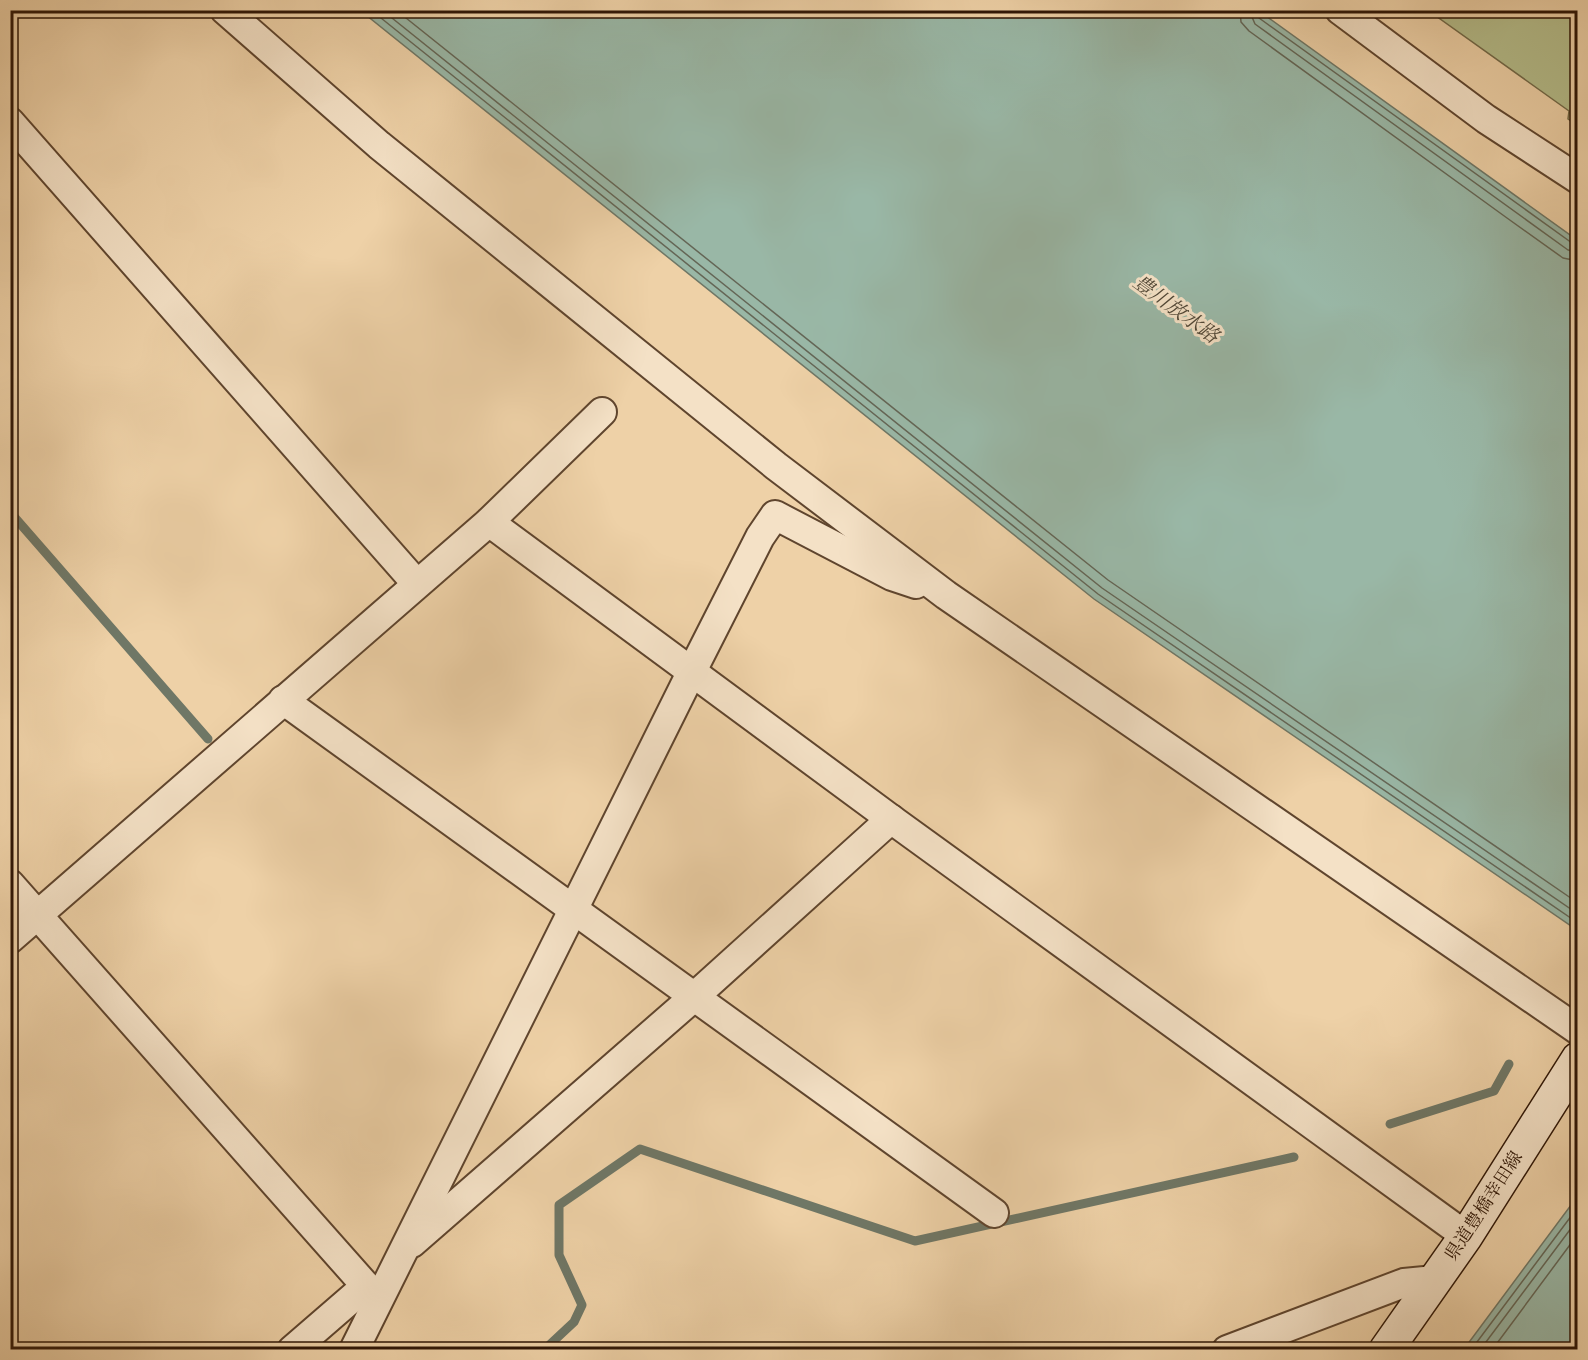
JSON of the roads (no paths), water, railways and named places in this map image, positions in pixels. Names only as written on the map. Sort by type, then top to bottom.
[{"type":"main road","name":"県道豊橋幸田線","points":[[1386,1350],[1466,1236],[1578,1059]]},
{"type":"street","points":[[225,10],[379,145],[776,466],[946,595],[1578,1030]]},
{"type":"street","points":[[1340,10],[1486,119],[1578,179]]},
{"type":"street","points":[[10,122],[416,584]]},
{"type":"street","points":[[10,939],[489,522],[602,412]]},
{"type":"street","points":[[292,1350],[372,1293],[402,1252],[691,673],[760,537],[775,515],[892,576],[946,595]]},
{"type":"street","points":[[489,522],[691,673],[1466,1236]]},
{"type":"street","points":[[283,700],[994,1213]]},
{"type":"street","points":[[402,1252],[695,996],[891,819]]},
{"type":"street","points":[[10,884],[372,1293]]},
{"type":"street","points":[[1227,1350],[1404,1283],[1435,1280]]},
{"type":"street","points":[[354,1350],[372,1293]]},
{"type":"water","name":"豊川放水路","points":[[361,11],[1259,11],[1577,240],[1577,930],[1094,599]]},
{"type":"water","points":[[1577,1197],[1577,1349],[1464,1349]]},
{"type":"waterway","points":[[10,512],[208,739]]},
{"type":"waterway","points":[[1390,1124],[1494,1091],[1509,1064]]},
{"type":"waterway","points":[[544,1350],[574,1322],[582,1305],[559,1255],[559,1205],[640,1149],[915,1241],[1294,1157]]}]
